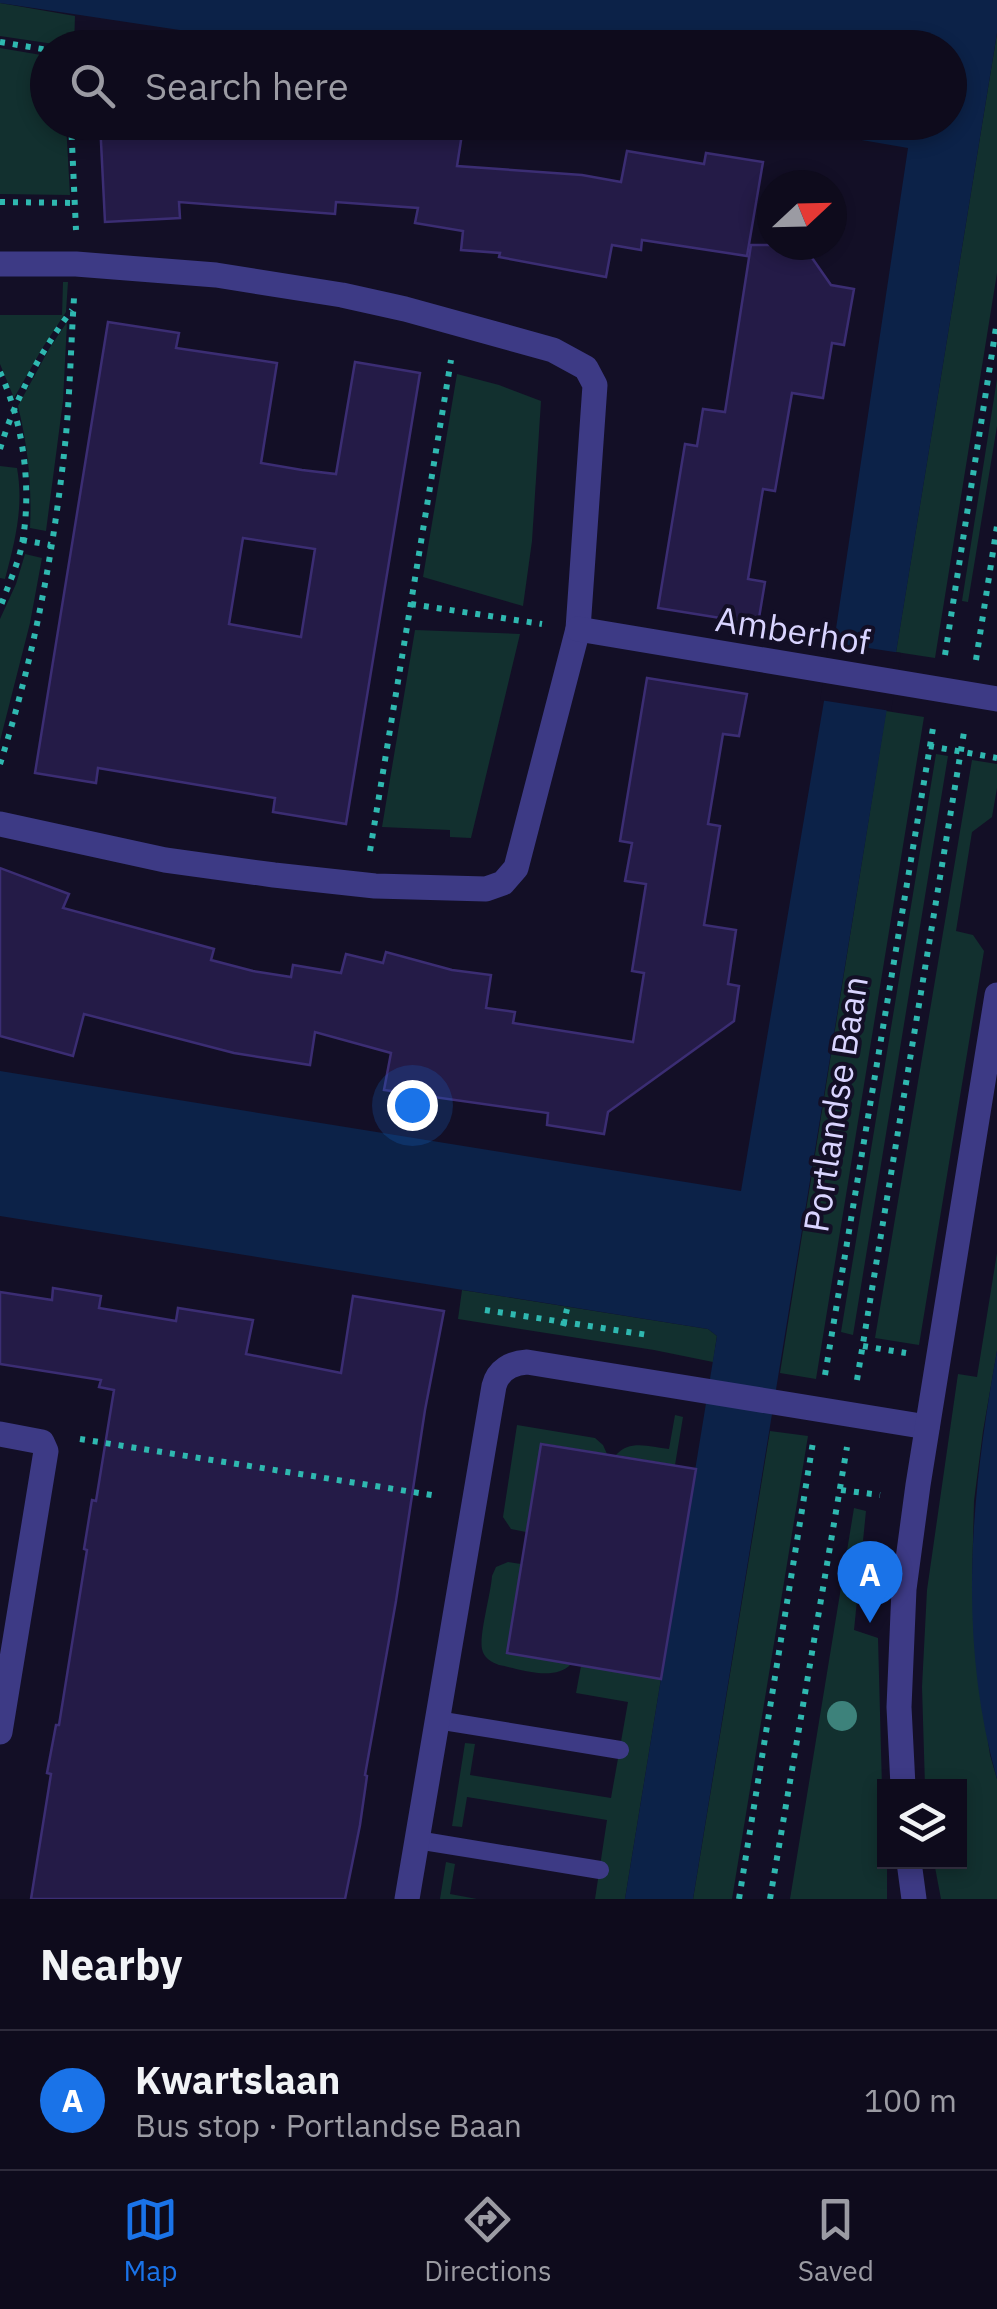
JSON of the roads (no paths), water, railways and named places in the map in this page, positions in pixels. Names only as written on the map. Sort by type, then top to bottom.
[{"type":"street","points":[[0,264],[76,264],[216,275],[342,295],[466,324],[553,350],[586,368],[595,385],[578,629],[516,868],[500,886],[375,886],[165,860],[0,824]]},
{"type":"street","name":"Amberhof","points":[[578,629],[997,699]]},
{"type":"street","points":[[903,1779],[900,1707],[904,1589],[997,995]]},
{"type":"street","points":[[407,1899],[499,1374],[527,1362],[928,1426]]},
{"type":"street","points":[[0,1434],[42,1442],[46,1451],[0,1732]]},
{"type":"street","points":[[911,1869],[914,1899]]},
{"type":"lane","points":[[436,1720],[620,1750]]},
{"type":"lane","points":[[417,1840],[600,1870]]},
{"type":"water","points":[[997,0],[997,33],[693,1899],[625,1899],[717,1336],[708,1329],[0,1216],[0,1071],[741,1191],[834,642],[908,148],[862,140],[967,140],[967,30],[180,30],[0,3]]},
{"type":"water","points":[[997,1351],[997,1779],[976,1673],[972,1565],[980,1458]]},
{"type":"place","name":"Kwartslaan","points":[[870,1623]]}]
